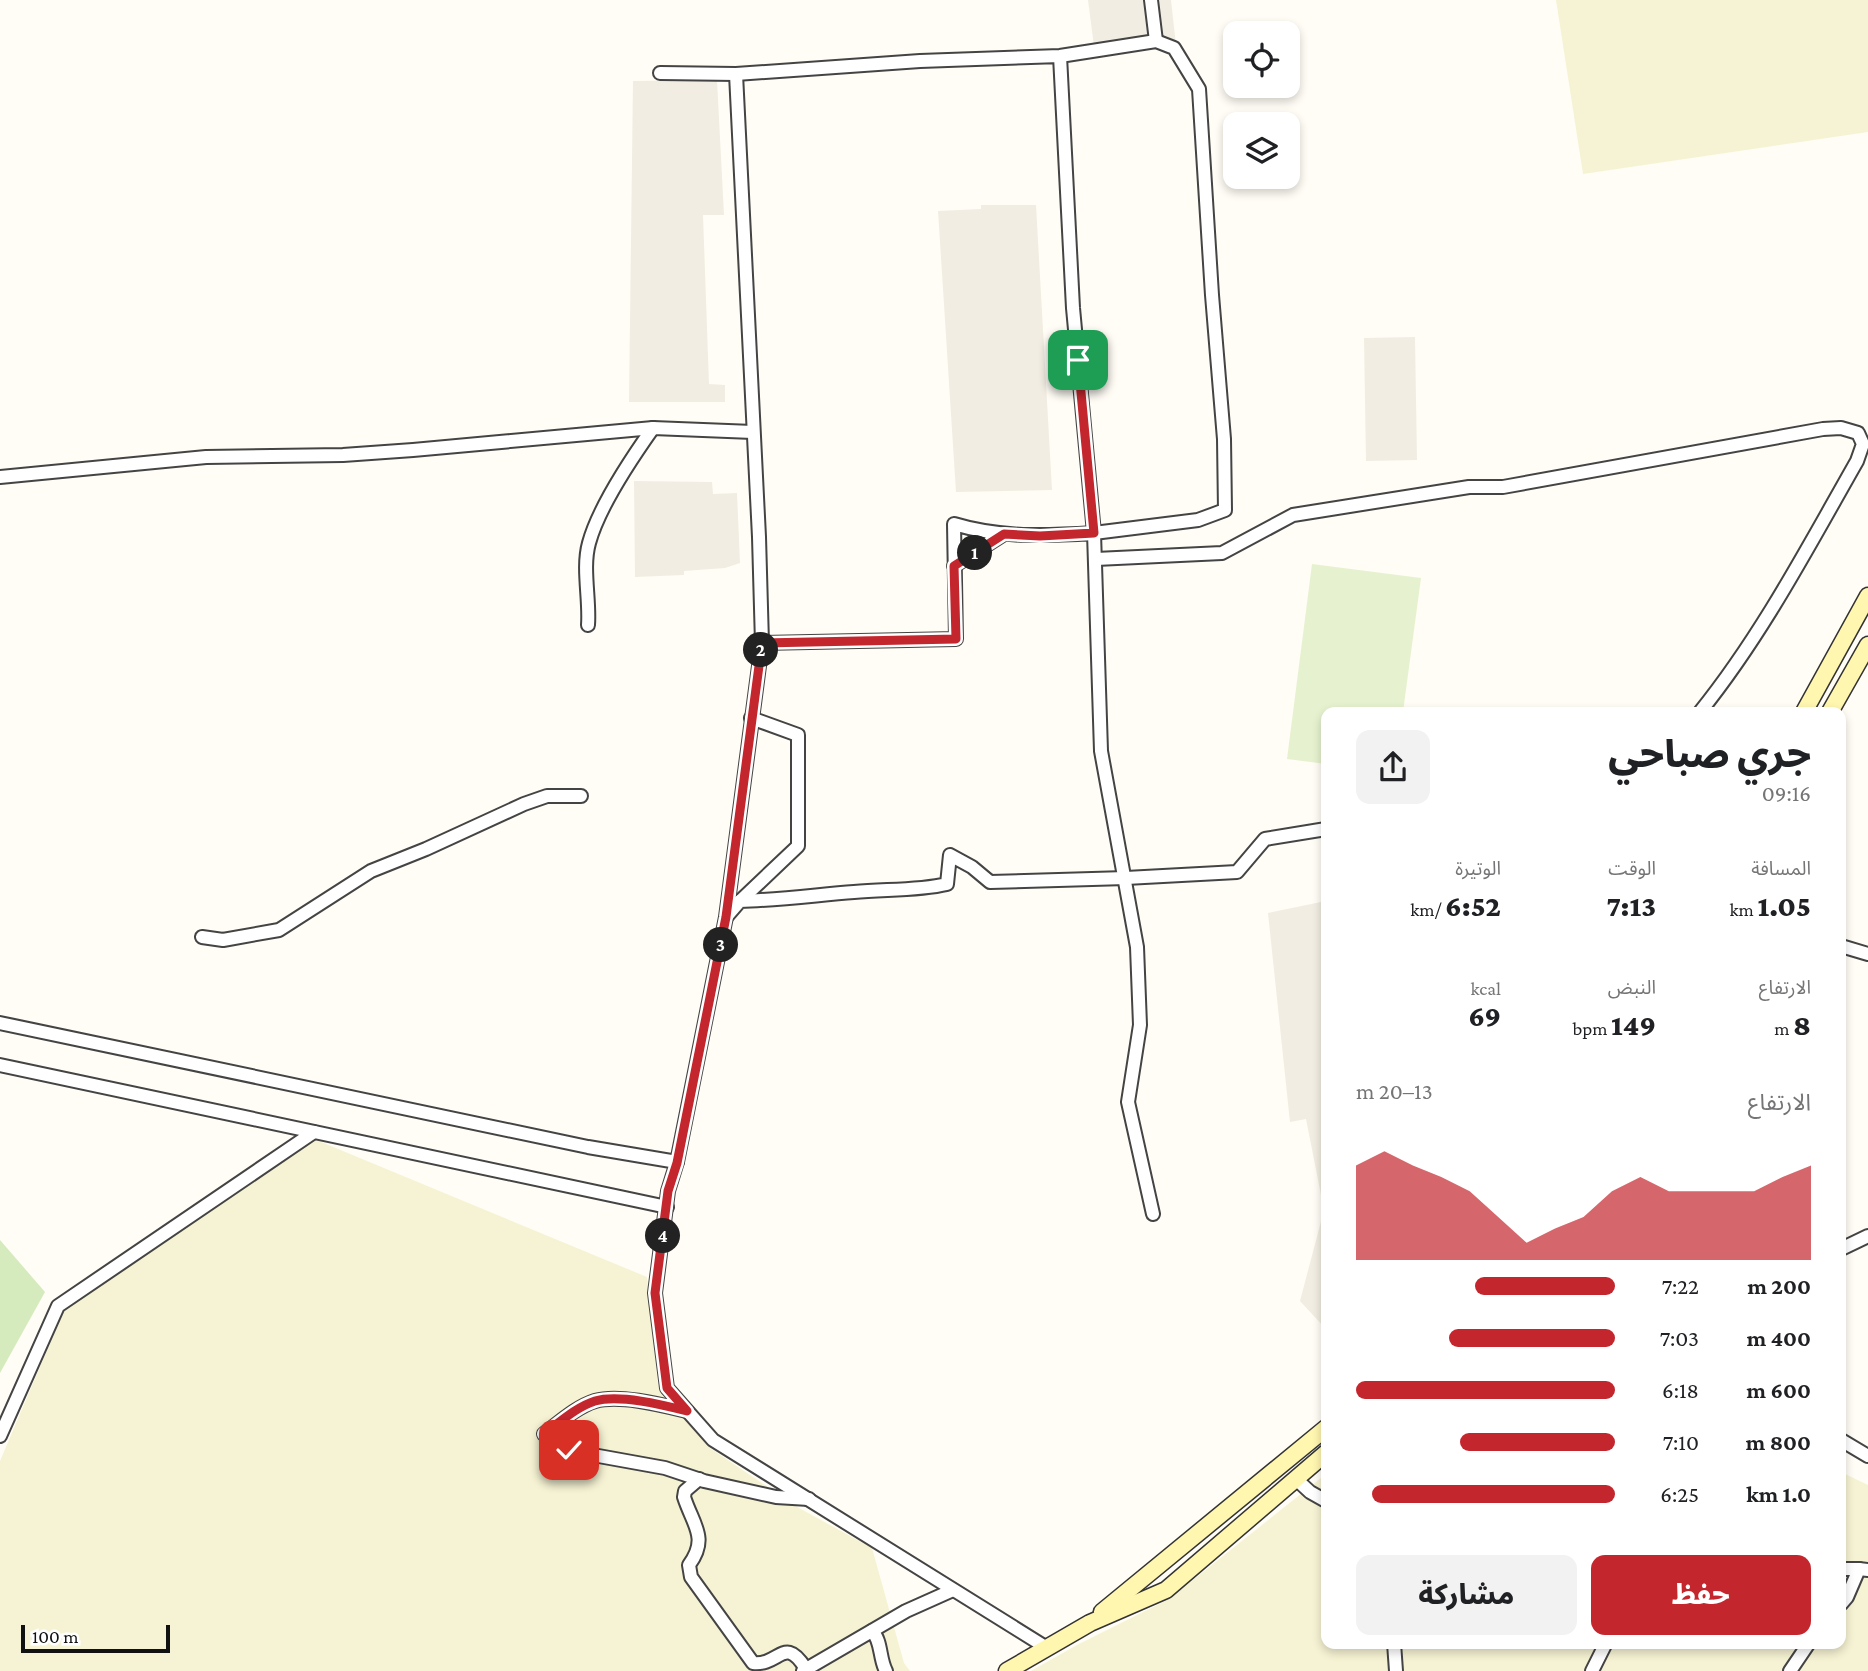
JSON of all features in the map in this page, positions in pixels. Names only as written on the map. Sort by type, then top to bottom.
[{"type":"main road","points":[[1807,707],[1868,596]]},
{"type":"main road","points":[[1833,707],[1868,645]]},
{"type":"main road","points":[[1090,1623],[1321,1432]]},
{"type":"main road","points":[[1007,1671],[1090,1623],[1166,1590],[1321,1457]]},
{"type":"street","points":[[1151,0],[1156,41]]},
{"type":"street","points":[[660,74],[736,74],[920,61],[1060,56],[1156,41],[1174,48],[1199,89],[1224,439],[1225,510],[1198,520],[1094,533],[1040,536],[975,530],[954,524],[956,639],[762,643]]},
{"type":"street","points":[[1060,56],[1073,308],[1096,559],[1101,751],[1126,878],[1136,947],[1140,1025],[1128,1102],[1153,1214]]},
{"type":"street","points":[[736,74],[762,643],[726,917],[667,1207],[655,1293],[667,1388],[713,1440],[1047,1648]]},
{"type":"street","points":[[0,477],[206,457],[413,450],[653,428],[754,432]]},
{"type":"street","points":[[588,625],[588,544],[634,454],[653,428]]},
{"type":"street","points":[[1096,559],[1222,553],[1293,515],[1469,487],[1514,485],[1832,428],[1858,433],[1863,444],[1857,461],[1789,582],[1728,676],[1704,707]]},
{"type":"street","points":[[954,566],[1004,534]]},
{"type":"street","points":[[726,917],[798,846],[798,734],[751,718]]},
{"type":"street","points":[[202,937],[223,940],[279,930],[371,871],[524,804],[547,796],[581,796]]},
{"type":"street","points":[[740,901],[791,900],[856,891],[930,888],[947,884],[950,855],[972,867],[989,882],[1237,872],[1265,839],[1321,830]]},
{"type":"street","points":[[1846,947],[1868,954]]},
{"type":"street","points":[[0,1023],[588,1147],[677,1163]]},
{"type":"street","points":[[0,1065],[667,1207]]},
{"type":"street","points":[[0,1436],[58,1306],[314,1132]]},
{"type":"street","points":[[1846,1247],[1868,1236]]},
{"type":"street","points":[[687,1411],[644,1401],[597,1400],[544,1434],[569,1450],[665,1468],[776,1497],[809,1499]]},
{"type":"street","points":[[1846,1443],[1868,1455]]},
{"type":"street","points":[[699,1479],[685,1491],[684,1497],[699,1538],[698,1555],[689,1565],[691,1577],[753,1663],[764,1663],[784,1653],[792,1653],[798,1656],[805,1670],[906,1611],[953,1590]]},
{"type":"street","points":[[1296,1479],[1321,1498]]},
{"type":"street","points":[[1846,1569],[1864,1569]]},
{"type":"street","points":[[1846,1598],[1864,1569]]},
{"type":"street","points":[[872,1631],[878,1640],[880,1658],[886,1671]]},
{"type":"street","points":[[1394,1649],[1396,1671]]},
{"type":"street","points":[[1592,1671],[1603,1649]]},
{"type":"street","points":[[1790,1671],[1805,1649]]},
{"type":"shaded area","points":[[1088,0],[1171,0],[1176,45],[1095,54]]},
{"type":"shaded area","points":[[1556,0],[1868,0],[1868,132],[1583,174]]},
{"type":"shaded area","points":[[717,80],[724,215],[703,215],[709,384],[725,385],[725,402],[629,402],[633,81]]},
{"type":"shaded area","points":[[981,205],[1036,205],[1052,490],[956,492],[938,211],[981,209]]},
{"type":"shaded area","points":[[1415,337],[1417,460],[1366,461],[1364,338]]},
{"type":"shaded area","points":[[634,481],[712,482],[713,494],[737,493],[740,563],[725,568],[684,571],[684,575],[635,577]]},
{"type":"shaded area","points":[[1321,902],[1321,1195],[1306,1119],[1290,1122],[1268,913]]},
{"type":"shaded area","points":[[314,1139],[647,1277],[658,1385],[710,1448],[799,1508],[872,1548],[904,1663],[910,1671],[0,1671],[0,1461],[64,1310]]},
{"type":"shaded area","points":[[1321,1221],[1321,1324],[1300,1301]]},
{"type":"shaded area","points":[[1846,1474],[1868,1485],[1868,1671],[1031,1671],[1169,1599],[1321,1478],[1321,1649],[1846,1649]]},
{"type":"green space","points":[[1312,564],[1421,578],[1404,707],[1321,707],[1321,763],[1287,759]]},
{"type":"green space","points":[[0,1240],[45,1292],[0,1373]]},
{"type":"route","points":[[569,1450],[544,1434],[597,1400],[644,1401],[687,1411],[667,1388],[655,1293],[668,1191],[677,1163],[726,917],[762,643],[956,639],[954,566],[1004,534],[1040,536],[1094,533],[1078,360]]}]
